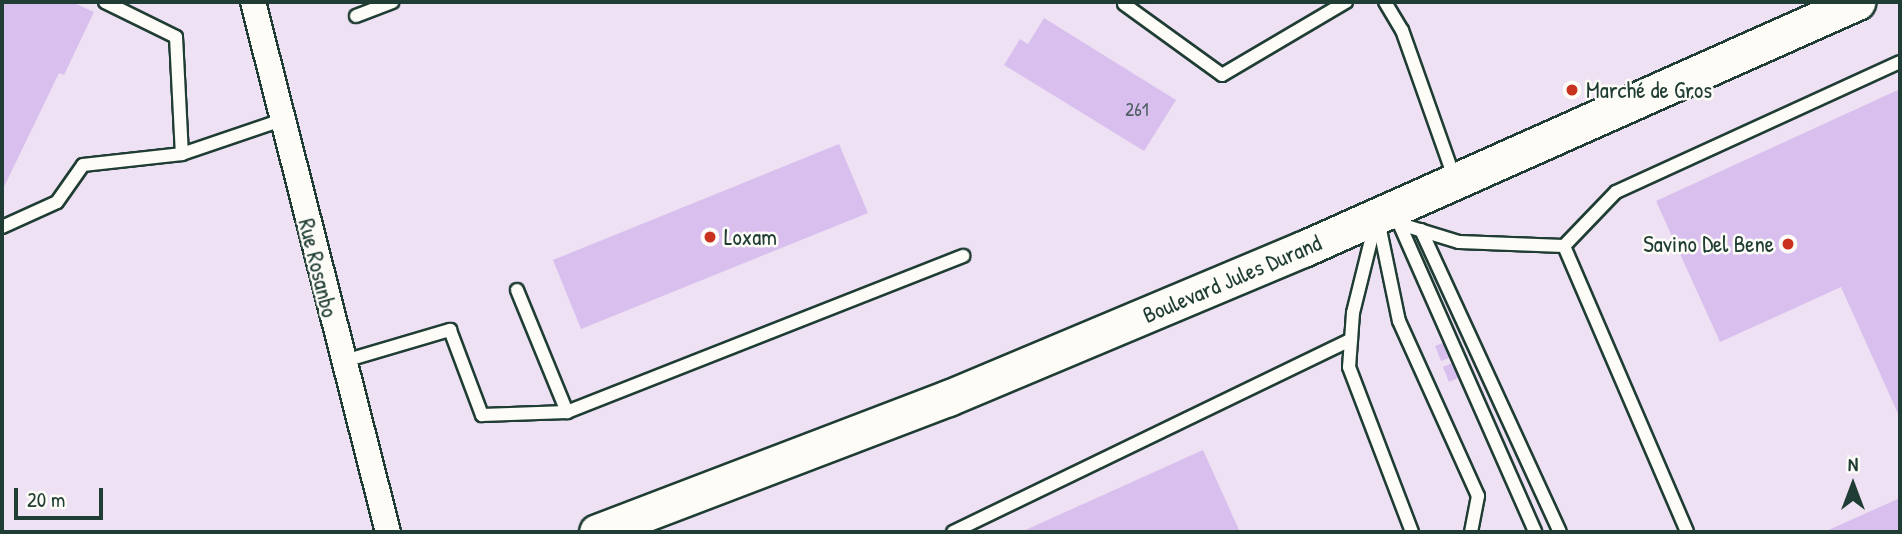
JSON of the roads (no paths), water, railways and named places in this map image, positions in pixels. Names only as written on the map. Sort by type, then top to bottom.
[{"type":"main road","name":"Boulevard Jules Durand","points":[[597,532],[948,398],[1388,220],[1455,182],[1857,2]]},
{"type":"street","name":"Rue Rosanbo","points":[[253,2],[341,362],[388,532]]},
{"type":"lane","points":[[105,2],[176,37],[182,154]]},
{"type":"lane","points":[[356,16],[392,2]]},
{"type":"lane","points":[[1124,4],[1222,75],[1346,2]]},
{"type":"lane","points":[[1385,2],[1402,30],[1455,182]]},
{"type":"lane","points":[[1388,220],[1459,242],[1564,246],[1616,192],[1900,62]]},
{"type":"lane","points":[[2,227],[57,202],[83,165],[182,154],[282,120]]},
{"type":"lane","points":[[1388,220],[1351,340],[1349,368],[1412,532]]},
{"type":"lane","points":[[1388,220],[1399,321],[1478,496],[1471,532]]},
{"type":"lane","points":[[1388,220],[1535,532]]},
{"type":"lane","points":[[1421,230],[1560,532]]},
{"type":"lane","points":[[1564,246],[1688,532]]},
{"type":"lane","points":[[341,362],[450,330],[482,415],[568,412],[963,257]]},
{"type":"lane","points":[[516,290],[568,412]]},
{"type":"lane","points":[[953,532],[1351,340]]},
{"type":"place","name":"Marché de Gros","points":[[1572,90]]},
{"type":"place","name":"Loxam","points":[[710,237]]},
{"type":"place","name":"Savino Del Bene","points":[[1788,244]]}]
